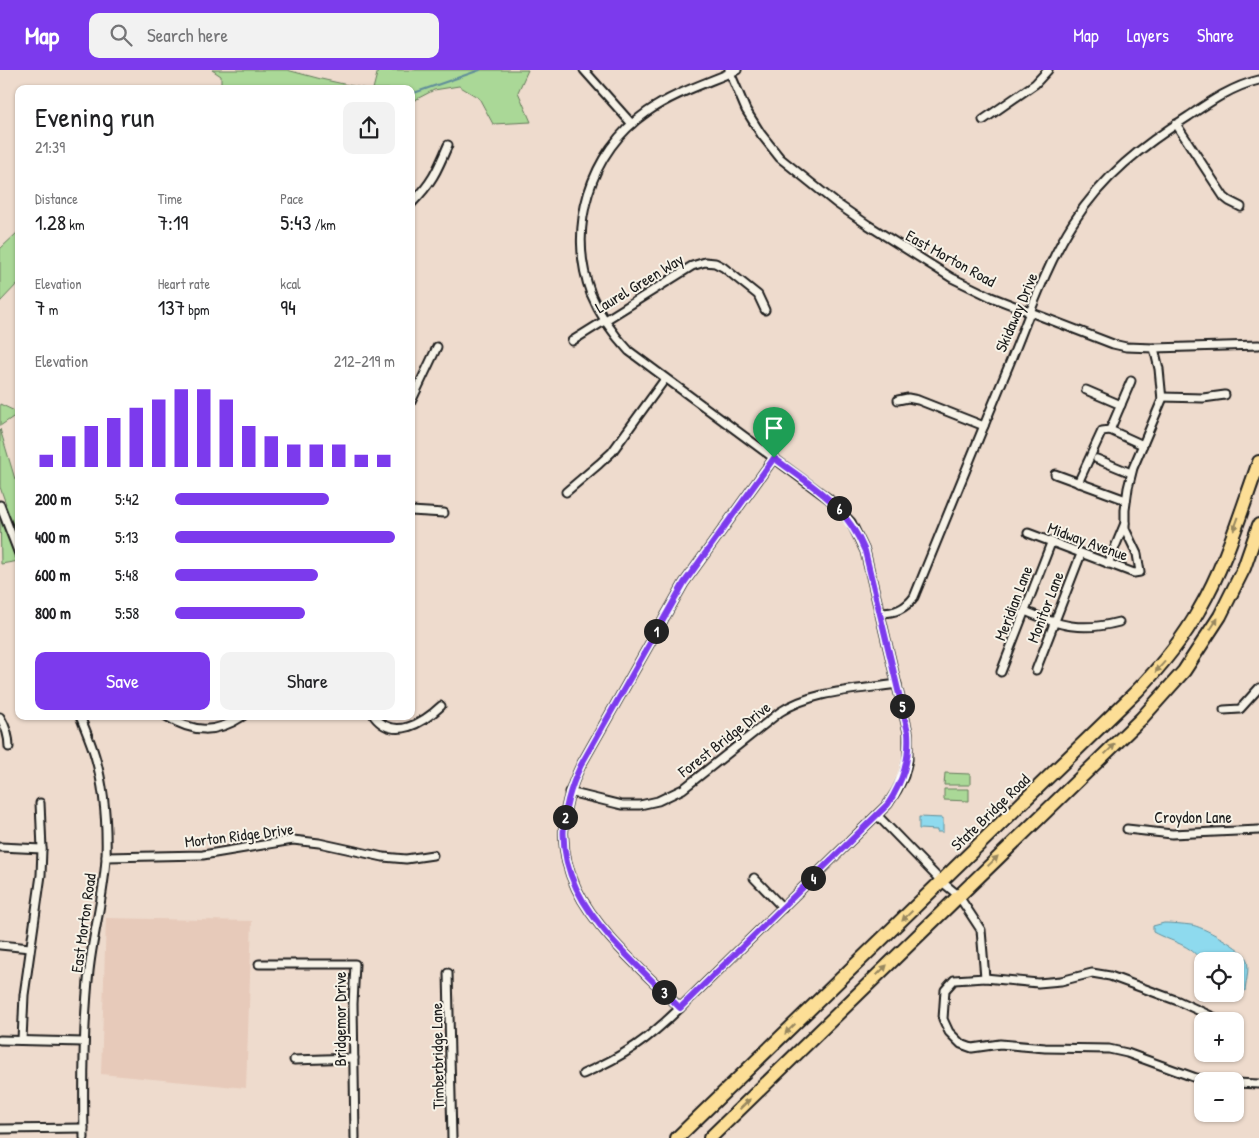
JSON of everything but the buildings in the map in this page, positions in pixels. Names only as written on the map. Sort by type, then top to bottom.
[{"type":"highway","name":"State Bridge Road","points":[[677,1138],[1137,692],[1166,661],[1199,610],[1213,584],[1259,462]]},
{"type":"highway","points":[[710,1138],[909,943],[961,899],[1141,719],[1184,671],[1220,616],[1244,568],[1259,525]]},
{"type":"street","points":[[584,70],[632,124]]},
{"type":"street","points":[[982,120],[1035,84],[1048,70]]},
{"type":"street","points":[[583,1074],[635,1048],[656,1032],[888,804],[904,776],[908,760],[908,732],[880,613],[865,551],[851,522],[829,499],[629,351],[604,321],[592,295],[584,269],[581,243],[583,216],[589,190],[599,166],[614,143],[632,124],[665,101],[732,71]]},
{"type":"street","name":"East Morton Road","points":[[732,71],[746,110],[761,134],[780,158],[804,179],[868,225],[952,278],[991,297],[1112,344],[1126,347],[1154,348],[1259,345]]},
{"type":"street","name":"Skidaway Drive","points":[[880,613],[891,613],[900,610],[914,597],[1060,245],[1088,201],[1127,160],[1176,124],[1229,91],[1259,80]]},
{"type":"street","points":[[1176,124],[1224,197],[1241,208]]},
{"type":"street","points":[[415,200],[427,188],[435,175],[448,145]]},
{"type":"street","name":"Laurel Green Way","points":[[572,341],[692,266],[705,262],[723,267],[737,278],[758,295],[765,310]]},
{"type":"street","points":[[415,394],[438,347]]},
{"type":"street","points":[[1108,564],[1125,523],[1126,500],[1132,473],[1162,397],[1154,348]]},
{"type":"street","points":[[566,492],[612,452],[665,379]]},
{"type":"street","points":[[1110,430],[1131,381]]},
{"type":"street","points":[[1086,390],[1120,405]]},
{"type":"street","points":[[1162,397],[1203,398],[1225,395]]},
{"type":"street","points":[[898,400],[908,398],[918,400],[984,426]]},
{"type":"street","points":[[1078,483],[1102,431],[1110,430],[1143,445]]},
{"type":"street","points":[[680,1008],[594,920],[576,890],[566,858],[564,824],[570,792],[581,765],[684,583],[774,458]]},
{"type":"street","points":[[1097,459],[1132,473]]},
{"type":"street","points":[[1054,474],[1126,500]]},
{"type":"street","points":[[0,505],[15,544]]},
{"type":"street","points":[[415,510],[444,513]]},
{"type":"street","name":"Midway Avenue","points":[[1028,533],[1108,564],[1138,573],[1140,566],[1137,554],[1125,523]]},
{"type":"street","name":"Meridian Lane","points":[[1001,672],[1051,543]]},
{"type":"street","name":"Monitor Lane","points":[[1036,670],[1081,554]]},
{"type":"street","points":[[1025,611],[1054,624],[1086,628],[1101,627],[1119,622]]},
{"type":"street","name":"Forest Bridge Drive","points":[[570,792],[622,805],[640,805],[658,801],[683,789],[793,703],[814,696],[897,684]]},
{"type":"street","points":[[1224,710],[1240,709],[1259,688]]},
{"type":"street","points":[[377,720],[386,726],[406,728],[428,717],[441,706]]},
{"type":"street","points":[[0,717],[9,738],[8,747]]},
{"type":"street","name":"East Morton Road","points":[[82,720],[95,755],[102,790],[105,815],[106,857],[90,968],[84,1042],[84,1138]]},
{"type":"street","points":[[172,720],[182,726],[210,730],[224,727],[236,720]]},
{"type":"street","points":[[22,1040],[24,995],[41,875],[40,803]]},
{"type":"street","points":[[877,815],[961,899],[981,930],[985,978]]},
{"type":"street","name":"Croydon Lane","points":[[1126,829],[1172,834],[1259,830]]},
{"type":"street","name":"Morton Ridge Drive","points":[[106,857],[203,855],[293,840],[320,843],[382,857],[406,859],[433,855]]},
{"type":"street","points":[[0,847],[42,849]]},
{"type":"street","points":[[754,878],[783,908]]},
{"type":"street","points":[[588,926],[594,920]]},
{"type":"street","points":[[0,945],[30,948]]},
{"type":"street","name":"Bridgemor Drive","points":[[259,964],[355,964],[353,1004],[355,1138]]},
{"type":"street","name":"Timberbridge Lane","points":[[448,973],[452,1138]]},
{"type":"street","points":[[1194,1077],[1127,1053],[1110,1049],[1045,1048],[1000,1044],[972,1048],[961,1044],[948,1032],[943,1019],[945,990],[954,980],[985,978],[1038,983],[1061,981],[1092,973],[1110,976],[1202,1012]]},
{"type":"street","points":[[0,1040],[84,1042]]},
{"type":"street","points":[[294,1060],[354,1058]]},
{"type":"street","points":[[1244,1083],[1259,1084]]},
{"type":"street","points":[[0,1129],[84,1128]]},
{"type":"shaded area","points":[[106,918],[252,921],[246,1088],[101,1074]]},
{"type":"green space","points":[[212,70],[287,70],[348,85],[221,85],[221,76]]},
{"type":"green space","points":[[378,70],[528,70],[518,92],[531,122],[493,124],[479,98],[459,86],[434,90],[415,100],[415,85],[374,85]]},
{"type":"green space","points":[[15,235],[15,286],[0,302],[0,249]]},
{"type":"green space","points":[[0,404],[15,411],[15,416],[0,426]]},
{"type":"green space","points":[[0,429],[15,479],[15,562],[1,564],[0,507],[6,504],[0,487]]},
{"type":"green space","points":[[945,773],[970,774],[970,785],[944,785]]},
{"type":"green space","points":[[944,789],[969,789],[969,801],[944,800]]},
{"type":"water","points":[[919,817],[943,818],[943,832],[919,829]]},
{"type":"water","points":[[1164,923],[1196,926],[1220,938],[1241,952],[1194,953],[1186,947],[1153,932],[1153,926]]},
{"type":"water","points":[[1244,955],[1248,964],[1244,992]]},
{"type":"waterway","points":[[415,93],[480,70]]},
{"type":"route","points":[[774,458],[841,510],[859,536],[865,551],[908,732],[908,760],[904,776],[888,804],[680,1008],[594,920],[584,906],[570,874],[566,858],[564,824],[566,807],[574,778],[684,583],[774,458]]}]
